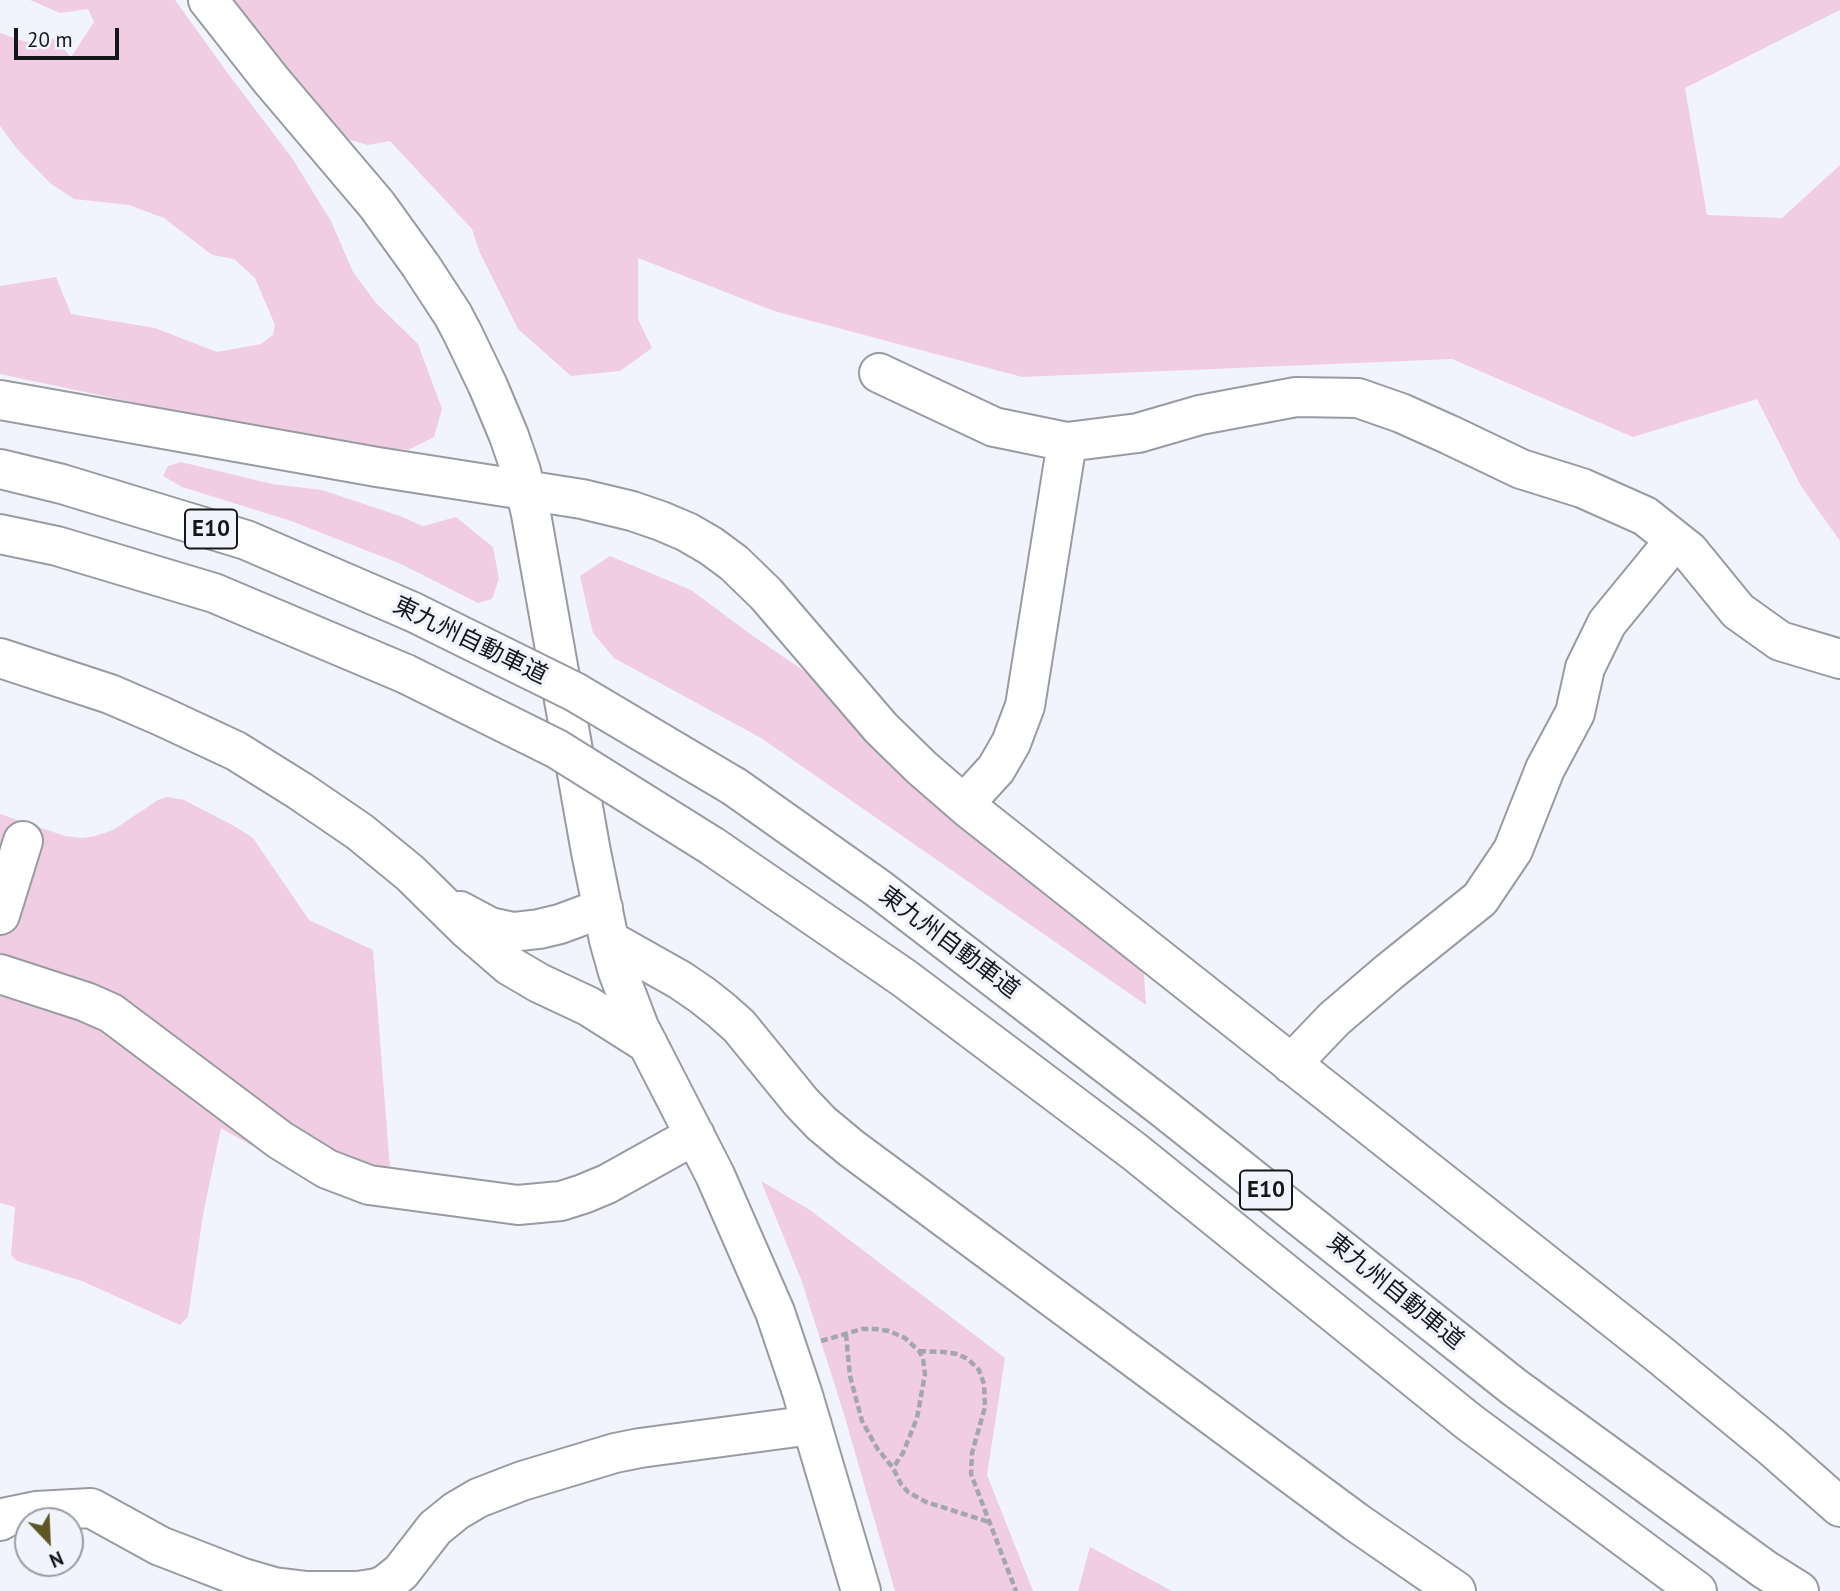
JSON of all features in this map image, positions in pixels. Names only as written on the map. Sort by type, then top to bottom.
[{"type":"main road","points":[[208,0],[271,80],[377,205],[441,296],[488,386],[516,454],[526,490],[606,924],[629,1004],[732,1211],[775,1312],[861,1591]]},
{"type":"main road","points":[[879,373],[995,427],[1067,442],[1138,433],[1200,415],[1296,397],[1358,398],[1401,413],[1521,468],[1582,488],[1646,516],[1689,551],[1738,611],[1780,641],[1840,659]]},
{"type":"main road","points":[[0,400],[377,467],[582,499],[632,511],[687,532],[711,546],[734,563],[765,594],[881,728],[964,804],[1659,1354],[1840,1507]]},
{"type":"main road","points":[[964,804],[996,769],[1011,743],[1024,706],[1067,442]]},
{"type":"main road","name":"東九州自動車道","points":[[0,469],[62,484],[246,540],[413,612],[575,692],[735,787],[879,889],[1162,1107],[1514,1387],[1764,1569],[1799,1591]]},
{"type":"main road","name":"E10","points":[[0,534],[57,547],[214,593],[406,674],[557,749],[712,846],[904,978],[1135,1152],[1469,1422],[1697,1591]]},
{"type":"main road","points":[[1291,1064],[1334,1018],[1480,899],[1513,850],[1545,769],[1575,713],[1585,668],[1607,623],[1675,540]]},
{"type":"main road","points":[[0,658],[110,694],[236,751],[332,812],[384,851],[510,966],[588,1006],[648,1044]]},
{"type":"main road","points":[[0,915],[23,841]]},
{"type":"main road","points":[[427,889],[479,922],[502,930],[513,932],[560,924],[606,924],[721,1010],[739,1027],[801,1102],[851,1148],[1356,1522],[1456,1591]]},
{"type":"main road","points":[[0,974],[111,1013],[280,1140],[327,1169],[369,1185],[518,1205],[561,1200],[607,1184],[695,1135]]},
{"type":"main road","points":[[0,1521],[36,1511],[91,1508],[160,1546],[243,1578],[291,1590],[358,1591],[377,1588],[401,1572],[435,1528],[456,1511],[478,1498],[522,1481],[615,1452],[812,1425]]},
{"type":"path","points":[[810,1345],[862,1329],[876,1329],[905,1338],[919,1351],[923,1358],[925,1374],[917,1418],[903,1453],[893,1468]]},
{"type":"path","points":[[846,1334],[850,1376],[862,1421],[901,1484],[916,1497],[990,1522]]},
{"type":"path","points":[[919,1351],[957,1354],[968,1359],[978,1370],[984,1384],[985,1407],[972,1453],[971,1474],[1016,1591]]},
{"type":"shaded area","points":[[30,0],[175,0],[292,158],[331,221],[353,272],[376,303],[418,344],[442,409],[434,437],[408,450],[335,445],[0,374],[0,286],[56,277],[71,314],[155,328],[217,352],[261,344],[273,335],[275,325],[255,278],[234,259],[212,255],[164,218],[129,205],[74,199],[50,183],[18,150],[0,126],[0,33],[26,42],[55,39],[71,57],[94,22],[88,9],[60,13]]},
{"type":"shaded area","points":[[229,0],[1840,0],[1840,10],[1685,88],[1707,215],[1782,218],[1840,165],[1840,541],[1801,486],[1757,399],[1633,437],[1452,359],[1022,377],[774,311],[638,258],[638,319],[652,348],[620,371],[571,376],[518,329],[480,253],[472,229],[390,141],[368,145],[347,139]]},
{"type":"shaded area","points":[[181,462],[272,484],[322,490],[423,526],[456,517],[493,547],[499,579],[492,599],[478,603],[401,564],[291,521],[182,487],[163,476],[168,466]]},
{"type":"shaded area","points":[[610,556],[691,590],[813,677],[1143,961],[1146,1005],[761,738],[614,658],[593,633],[580,576]]},
{"type":"shaded area","points":[[167,797],[184,800],[253,838],[309,920],[373,950],[391,1182],[377,1205],[327,1189],[221,1128],[203,1215],[188,1317],[180,1325],[82,1281],[17,1261],[11,1255],[15,1207],[0,1203],[0,814],[65,836],[83,838],[113,830],[158,800]]},
{"type":"shaded area","points":[[761,1181],[810,1210],[1005,1358],[987,1475],[1033,1591],[895,1591],[802,1282]]},
{"type":"shaded area","points":[[1090,1547],[1172,1591],[1078,1591]]}]
